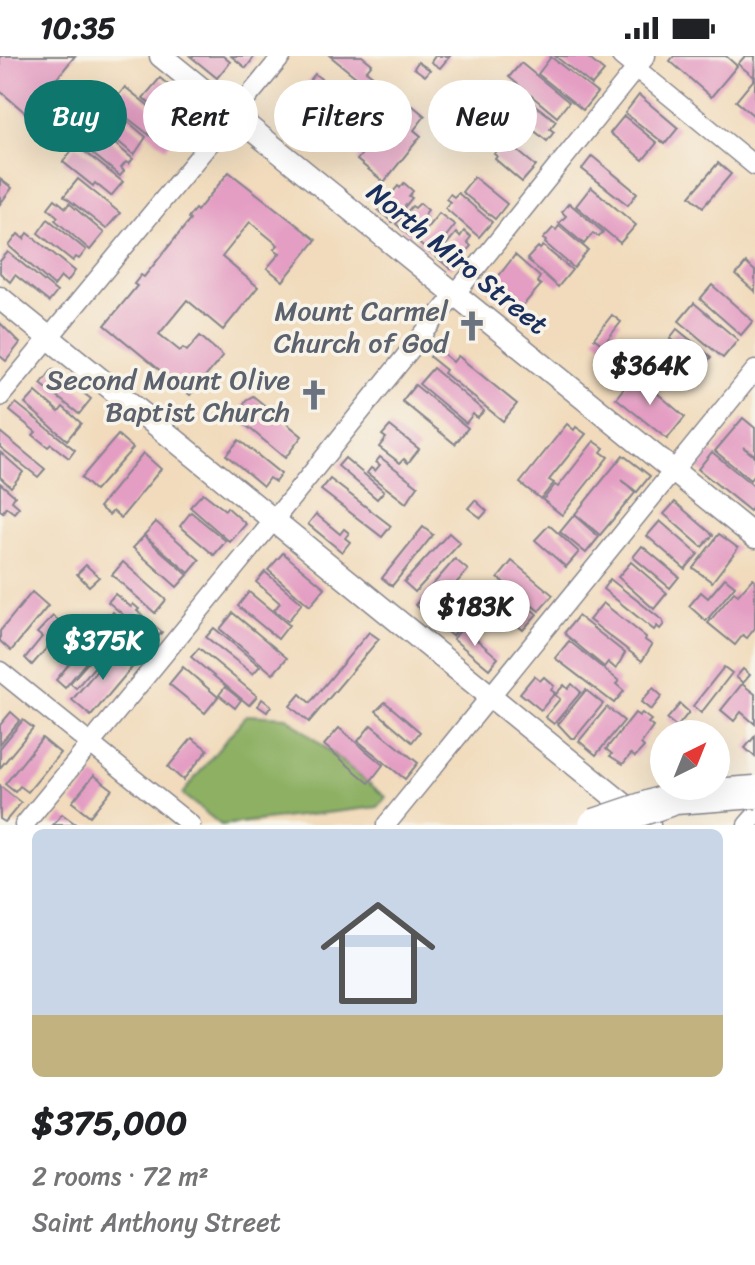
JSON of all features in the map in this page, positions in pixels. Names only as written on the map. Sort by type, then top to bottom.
[{"type":"highway","points":[[595,825],[675,798],[755,792]]},
{"type":"street","name":"North Miro Street","points":[[161,56],[191,80]]},
{"type":"street","points":[[258,86],[282,56]]},
{"type":"street","points":[[621,56],[641,62],[755,166]]},
{"type":"street","points":[[24,825],[274,520],[641,62]]},
{"type":"street","name":"North Miro Street","points":[[258,134],[755,537]]},
{"type":"street","points":[[0,397],[203,152]]},
{"type":"street","points":[[0,298],[649,825]]},
{"type":"street","points":[[386,825],[755,370]]},
{"type":"street","points":[[0,671],[191,825]]},
{"type":"street","points":[[747,825],[755,816]]},
{"type":"green space","points":[[246,715],[287,717],[386,797],[378,807],[221,825],[182,794]]},
{"type":"building","points":[[0,56],[75,56],[55,80],[24,80],[24,112],[0,91]]},
{"type":"building","points":[[190,56],[223,56],[230,62],[217,78]]},
{"type":"building","points":[[231,56],[255,56],[246,68]]},
{"type":"building","points":[[330,56],[362,56],[372,64],[366,71],[374,77],[372,80],[360,80]]},
{"type":"building","points":[[435,56],[450,56],[440,68],[431,62]]},
{"type":"building","points":[[555,56],[586,56],[604,71],[592,85]]},
{"type":"building","points":[[674,56],[726,56],[737,66],[711,97],[670,61]]},
{"type":"building","points":[[745,56],[755,56],[754,77],[738,64]]},
{"type":"building","points":[[551,57],[597,93],[583,110],[538,74]]},
{"type":"building","points":[[418,62],[430,70],[425,76],[414,68]]},
{"type":"building","points":[[521,63],[569,102],[557,117],[537,100],[537,80],[513,80],[509,77]]},
{"type":"building","points":[[755,78],[755,112],[753,115],[736,101]]},
{"type":"building","points":[[127,89],[143,101],[143,130],[127,118]]},
{"type":"building","points":[[639,95],[678,128],[665,144],[625,113]]},
{"type":"building","points":[[412,107],[425,116],[414,130],[421,136],[412,147]]},
{"type":"building","points":[[537,107],[556,121],[550,129],[554,132],[547,141],[537,133]]},
{"type":"building","points":[[624,116],[657,143],[643,160],[610,133]]},
{"type":"building","points":[[127,121],[143,134],[143,142],[134,155],[127,149]]},
{"type":"building","points":[[71,152],[85,152],[123,182],[111,196],[63,162]]},
{"type":"building","points":[[91,152],[125,152],[133,159],[121,168],[124,171],[120,176]]},
{"type":"building","points":[[363,152],[408,152],[384,182],[357,160]]},
{"type":"building","points":[[519,152],[536,166],[522,182],[495,159],[497,156],[494,154]]},
{"type":"building","points":[[592,156],[637,193],[628,205],[582,169]]},
{"type":"building","points":[[718,163],[731,174],[703,207],[690,196]]},
{"type":"building","points":[[229,172],[316,240],[283,281],[267,268],[280,253],[274,249],[278,245],[250,222],[222,257],[258,287],[223,330],[187,300],[159,334],[180,351],[183,348],[187,351],[200,336],[223,356],[190,395],[105,325],[137,286],[134,284],[141,275],[144,277],[190,220],[188,218],[195,209],[197,211]]},
{"type":"building","points":[[474,177],[507,204],[495,219],[462,192]]},
{"type":"building","points":[[0,179],[12,188],[0,204]]},
{"type":"building","points":[[78,179],[120,213],[106,229],[64,196]]},
{"type":"building","points":[[404,183],[413,191],[409,196],[412,198],[392,222],[378,210]]},
{"type":"building","points":[[591,187],[636,225],[620,243],[576,206]]},
{"type":"building","points":[[458,193],[492,222],[479,237],[445,208],[450,202],[446,199],[450,194],[454,197]]},
{"type":"building","points":[[55,199],[66,208],[69,203],[104,233],[90,250],[55,220],[58,217],[48,208]]},
{"type":"building","points":[[420,203],[428,210],[424,215],[427,218],[411,237],[396,224],[412,206],[415,208]]},
{"type":"building","points":[[569,203],[603,232],[599,237],[593,233],[584,244],[559,223],[566,216],[562,212]]},
{"type":"building","points":[[439,213],[455,225],[432,254],[416,241]]},
{"type":"building","points":[[48,219],[86,250],[79,259],[76,257],[73,261],[38,233]]},
{"type":"building","points":[[559,226],[588,250],[574,268],[543,239]]},
{"type":"building","points":[[464,231],[471,237],[467,242],[471,246],[451,269],[436,257],[456,233],[460,237]]},
{"type":"building","points":[[28,233],[75,271],[67,282],[61,277],[54,286],[9,246],[18,234],[24,239]]},
{"type":"building","points":[[543,246],[572,270],[558,287],[527,259]]},
{"type":"building","points":[[8,252],[57,292],[49,302],[15,275],[10,282],[0,273],[0,261]]},
{"type":"building","points":[[515,255],[540,277],[537,282],[541,285],[518,311],[488,290]]},
{"type":"building","points":[[746,263],[755,271],[755,292],[736,275]]},
{"type":"building","points":[[712,285],[753,321],[741,335],[700,299]]},
{"type":"building","points":[[694,303],[738,340],[723,358],[679,321]]},
{"type":"building","points":[[612,315],[621,322],[603,345],[594,338]]},
{"type":"building","points":[[0,323],[20,343],[6,361],[0,356]]},
{"type":"building","points":[[677,329],[711,357],[704,366],[670,338]]},
{"type":"building","points":[[437,348],[453,362],[458,356],[517,404],[503,421],[444,373],[446,370],[430,357]]},
{"type":"building","points":[[433,368],[484,411],[477,418],[473,414],[466,423],[419,384]]},
{"type":"building","points":[[53,369],[91,399],[79,414],[41,384]]},
{"type":"building","points":[[635,374],[685,417],[667,439],[616,398]]},
{"type":"building","points":[[415,385],[468,428],[455,444],[402,401]]},
{"type":"building","points":[[36,392],[59,412],[63,407],[81,423],[67,440],[25,404]]},
{"type":"building","points":[[253,396],[302,436],[285,458],[236,417],[246,400]]},
{"type":"building","points":[[16,403],[75,450],[69,458],[33,435],[36,432],[10,411]]},
{"type":"building","points":[[743,418],[755,428],[755,455],[743,447],[755,457],[755,478],[753,476],[750,480],[715,451]]},
{"type":"building","points":[[567,424],[586,434],[549,480],[554,483],[541,499],[520,483]]},
{"type":"building","points":[[390,426],[419,449],[408,463],[404,459],[400,463],[379,447],[386,438],[382,435]]},
{"type":"building","points":[[0,432],[45,469],[38,477],[0,447]]},
{"type":"building","points":[[118,435],[133,448],[95,491],[81,478]]},
{"type":"building","points":[[239,440],[281,474],[275,482],[269,478],[263,486],[226,455]]},
{"type":"building","points":[[594,441],[604,448],[601,452],[608,457],[562,515],[543,500],[555,485],[558,487]]},
{"type":"building","points":[[0,452],[23,472],[11,487],[0,477]]},
{"type":"building","points":[[712,452],[755,487],[755,505],[750,511],[698,469]]},
{"type":"building","points":[[143,453],[161,469],[121,518],[113,511],[109,515],[99,507]]},
{"type":"building","points":[[623,455],[650,476],[637,492],[621,480],[635,493],[600,535],[575,514]]},
{"type":"building","points":[[380,457],[418,486],[406,503],[367,473],[371,468],[375,471],[380,465],[376,462]]},
{"type":"building","points":[[345,458],[384,491],[377,499],[338,466]]},
{"type":"building","points":[[330,479],[391,526],[382,537],[321,490]]},
{"type":"building","points":[[0,483],[15,496],[12,501],[19,507],[14,513],[6,507],[3,512],[0,510]]},
{"type":"building","points":[[203,493],[225,510],[227,507],[246,524],[230,542],[190,507]]},
{"type":"building","points":[[475,500],[487,511],[481,518],[468,508]]},
{"type":"building","points":[[675,502],[713,535],[702,547],[664,514]]},
{"type":"building","points":[[191,512],[226,541],[214,555],[180,526]]},
{"type":"building","points":[[316,514],[340,534],[344,529],[349,533],[345,538],[350,542],[342,552],[308,524]]},
{"type":"building","points":[[574,515],[599,537],[586,553],[560,532]]},
{"type":"building","points":[[660,521],[698,554],[685,569],[647,536]]},
{"type":"building","points":[[156,522],[200,560],[189,573],[144,535]]},
{"type":"building","points":[[549,525],[579,552],[566,567],[535,540]]},
{"type":"building","points":[[423,527],[433,535],[392,586],[382,578]]},
{"type":"building","points":[[449,533],[460,543],[415,592],[404,582]]},
{"type":"building","points":[[719,534],[738,548],[712,582],[693,568]]},
{"type":"building","points":[[144,536],[188,575],[177,587],[133,548]]},
{"type":"building","points":[[642,546],[679,577],[670,588],[633,557]]},
{"type":"building","points":[[283,553],[325,588],[310,606],[268,570]]},
{"type":"building","points":[[455,559],[468,570],[427,615],[415,605]]},
{"type":"building","points":[[512,561],[553,595],[539,611],[498,578]]},
{"type":"building","points":[[123,562],[166,600],[155,613],[112,575]]},
{"type":"building","points":[[631,562],[667,593],[654,609],[618,577]]},
{"type":"building","points":[[86,565],[99,577],[89,586],[77,574]]},
{"type":"building","points":[[265,572],[302,603],[288,621],[274,610],[280,603],[256,582]]},
{"type":"building","points":[[725,578],[735,586],[706,621],[689,606],[701,592],[708,598]]},
{"type":"building","points":[[753,578],[755,628],[747,638],[743,635],[735,645],[708,623],[734,592],[738,595]]},
{"type":"building","points":[[610,579],[662,620],[664,624],[660,629],[657,626],[654,630],[603,589]]},
{"type":"building","points":[[504,587],[537,614],[523,630],[490,603]]},
{"type":"building","points":[[458,591],[470,601],[457,616],[464,622],[452,636],[434,621]]},
{"type":"building","points":[[32,592],[48,606],[11,651],[0,641],[0,631]]},
{"type":"building","points":[[249,592],[289,625],[278,639],[238,606]]},
{"type":"building","points":[[115,594],[131,607],[133,604],[162,632],[156,639],[152,639],[108,602]]},
{"type":"building","points":[[603,603],[652,645],[642,661],[589,620]]},
{"type":"building","points":[[113,612],[127,625],[124,629],[109,617]]},
{"type":"building","points":[[233,613],[287,658],[273,674],[220,629]]},
{"type":"building","points":[[53,616],[65,627],[32,665],[25,658],[42,637],[37,633]]},
{"type":"building","points":[[578,616],[625,653],[616,669],[608,662],[604,667],[566,635],[565,632]]},
{"type":"building","points":[[81,617],[93,628],[70,654],[58,643]]},
{"type":"building","points":[[105,620],[115,628],[112,631],[120,638],[103,658],[95,651],[65,688],[56,680]]},
{"type":"building","points":[[465,625],[471,630],[469,633],[498,658],[489,669],[453,639]]},
{"type":"building","points":[[214,628],[260,666],[253,674],[206,637]]},
{"type":"building","points":[[369,632],[379,639],[309,722],[290,706],[300,694],[310,703]]},
{"type":"building","points":[[569,641],[619,681],[616,684],[624,691],[614,703],[555,658]]},
{"type":"building","points":[[199,648],[257,696],[249,705],[191,657]]},
{"type":"building","points":[[115,649],[134,665],[91,716],[72,700]]},
{"type":"building","points":[[91,659],[97,664],[76,688],[70,683]]},
{"type":"building","points":[[183,667],[218,697],[205,713],[169,684]]},
{"type":"building","points":[[724,667],[732,673],[701,713],[693,706]]},
{"type":"building","points":[[743,669],[750,675],[743,683],[736,677]]},
{"type":"building","points":[[534,676],[540,681],[544,677],[554,686],[551,690],[555,693],[541,710],[520,693]]},
{"type":"building","points":[[572,684],[581,692],[554,724],[545,717],[560,699],[555,695],[564,685],[568,689]]},
{"type":"building","points":[[742,684],[755,694],[755,724],[741,712],[734,721],[721,710]]},
{"type":"building","points":[[225,687],[241,700],[235,708],[219,695]]},
{"type":"building","points":[[653,688],[662,696],[651,710],[641,702]]},
{"type":"building","points":[[586,690],[603,704],[575,738],[571,738],[558,724]]},
{"type":"building","points":[[262,699],[271,706],[267,712],[258,706]]},
{"type":"building","points":[[385,702],[420,732],[412,742],[376,711]]},
{"type":"building","points":[[680,704],[689,712],[683,720],[667,719]]},
{"type":"building","points":[[607,707],[624,721],[596,755],[579,741]]},
{"type":"building","points":[[11,712],[20,720],[0,744],[0,725]]},
{"type":"building","points":[[635,713],[639,716],[642,713],[651,720],[648,723],[650,731],[641,744],[644,747],[635,757],[631,754],[623,764],[610,756],[612,754],[606,749]]},
{"type":"building","points":[[23,720],[33,728],[0,768],[0,748]]},
{"type":"building","points":[[371,725],[418,763],[405,779],[358,741]]},
{"type":"building","points":[[339,728],[383,765],[369,783],[324,745]]},
{"type":"building","points":[[755,736],[755,757],[745,748]]},
{"type":"building","points":[[42,738],[60,753],[28,792],[20,786],[15,792],[5,784]]},
{"type":"building","points":[[192,738],[208,750],[183,780],[168,767]]},
{"type":"building","points":[[94,775],[112,789],[90,816],[72,802]]},
{"type":"building","points":[[0,786],[21,803],[5,822],[0,819]]},
{"type":"building","points":[[62,814],[77,825],[53,825]]},
{"type":"place","name":"Mount Carmel Church of God","points":[[472,326]]},
{"type":"place","name":"Second Mount Olive Baptist Church","points":[[314,395]]}]
